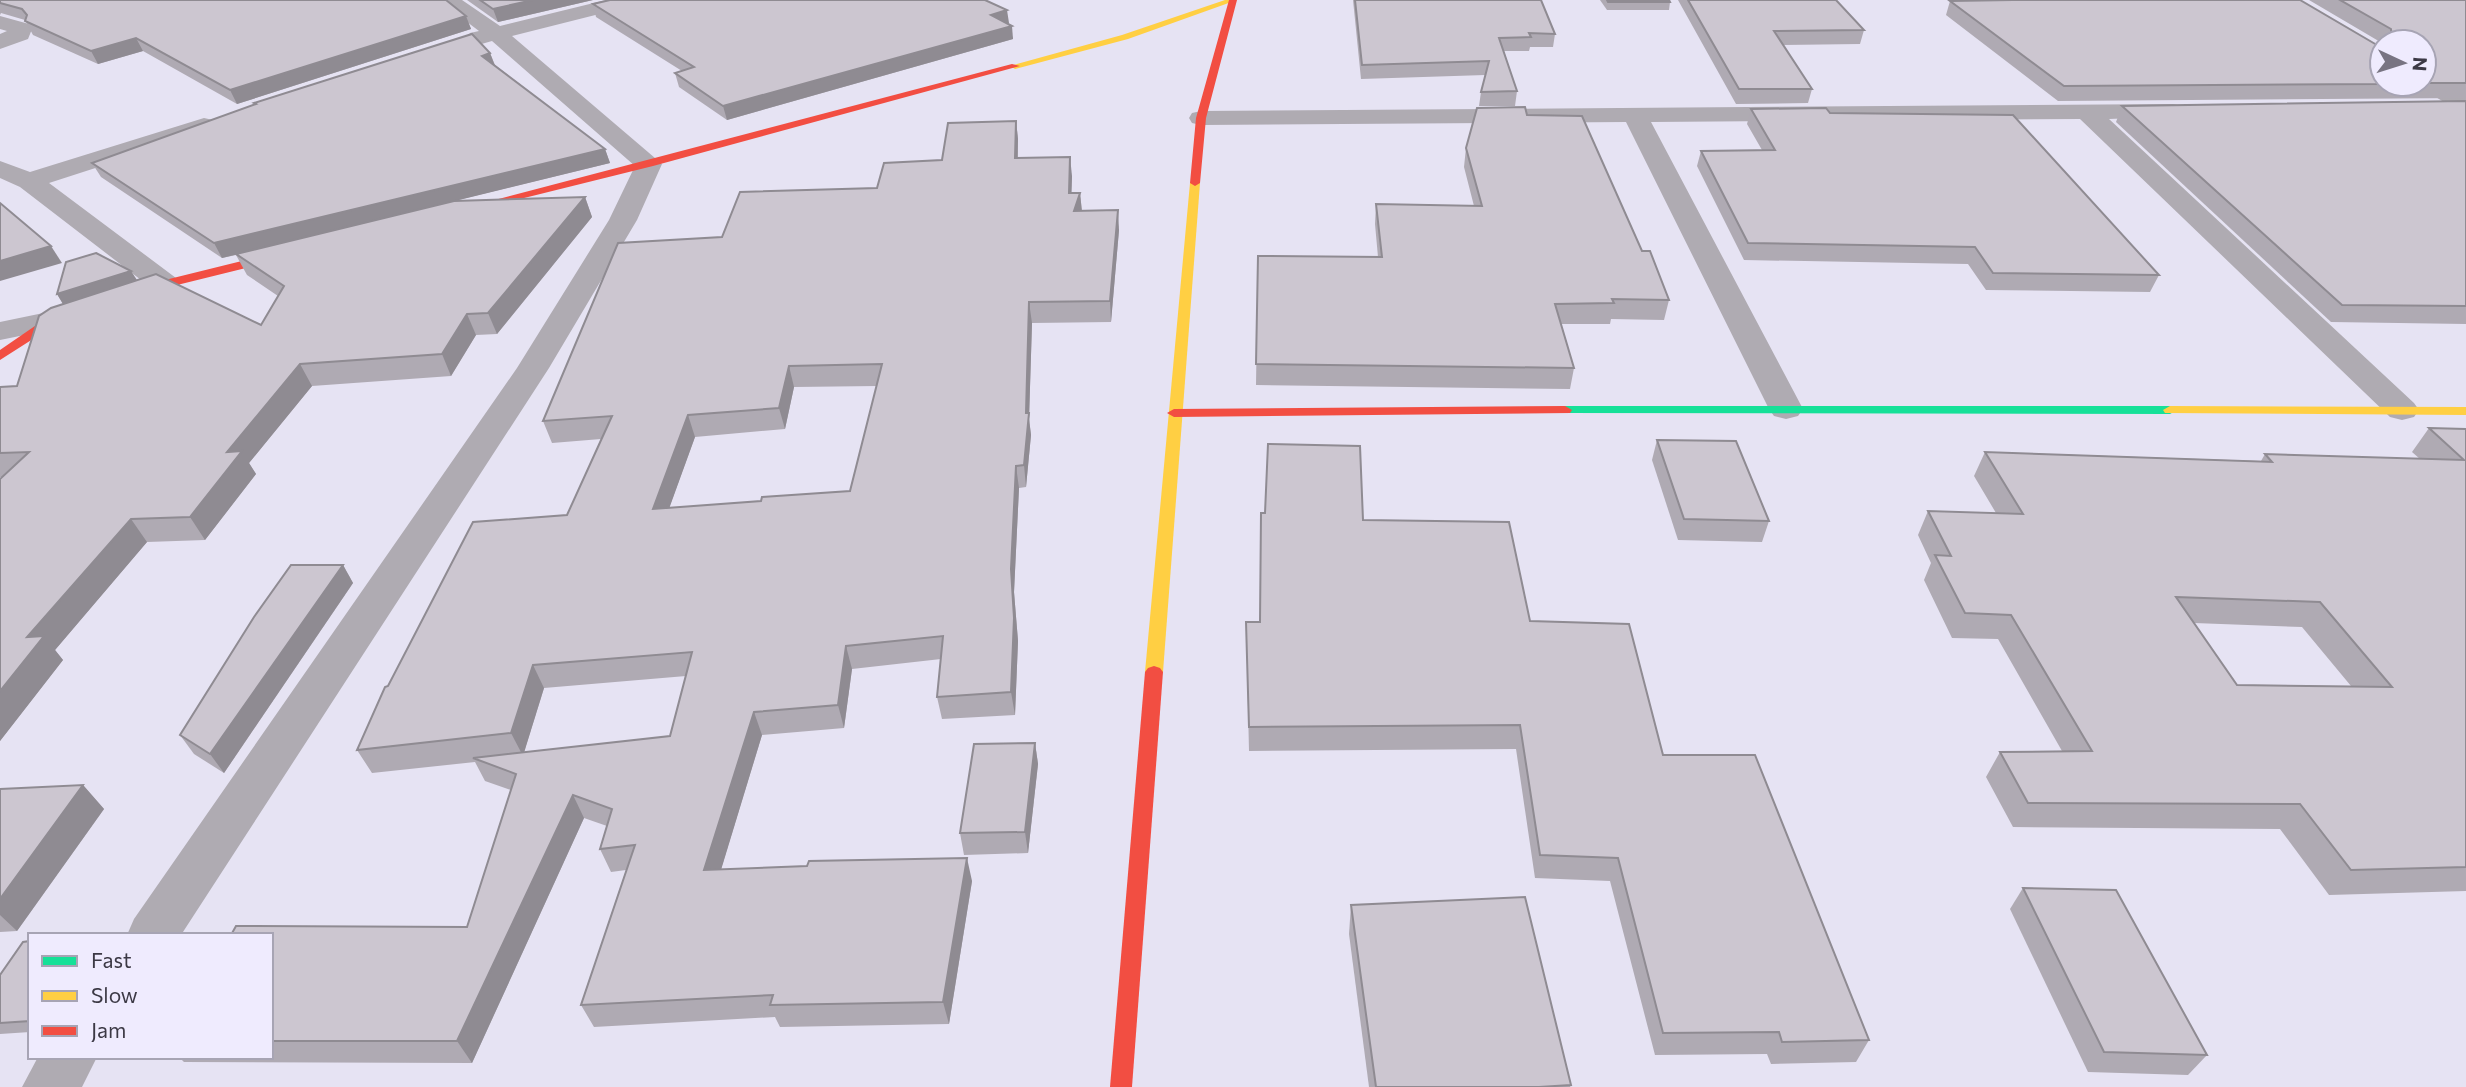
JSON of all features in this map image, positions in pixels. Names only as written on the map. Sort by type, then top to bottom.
[{"type":"street","points":[[448,0],[494,32],[649,164]]},
{"type":"street","points":[[454,45],[494,32],[632,0]]},
{"type":"street","points":[[434,218],[649,164],[1125,37],[1233,0],[1201,118],[1174,413],[1121,1087]]},
{"type":"street","points":[[0,22],[21,29],[20,34],[0,42]]},
{"type":"street","points":[[2438,89],[2466,106]]},
{"type":"street","points":[[2426,107],[2466,106]]},
{"type":"street","points":[[1201,118],[2196,111]]},
{"type":"street","points":[[2087,112],[2402,410]]},
{"type":"street","points":[[1634,114],[1786,409]]},
{"type":"street","points":[[29,181],[228,117]]},
{"type":"street","points":[[153,933],[533,368],[623,220],[649,164]]},
{"type":"street","points":[[0,169],[29,181],[165,284]]},
{"type":"street","points":[[0,331],[53,320],[165,284],[313,248]]},
{"type":"street","points":[[0,356],[53,320]]},
{"type":"street","points":[[1174,413],[1786,409],[2466,411]]},
{"type":"street","points":[[50,1087],[69,1059]]},
{"type":"building","points":[[0,0],[446,0],[466,16],[230,90],[136,38],[91,51],[25,21],[27,15],[22,9],[0,3]]},
{"type":"building","points":[[480,0],[533,0],[493,9]]},
{"type":"building","points":[[610,0],[985,0],[1007,10],[991,15],[1012,26],[723,106],[675,73],[694,67],[593,4]]},
{"type":"building","points":[[1355,0],[1541,0],[1555,34],[1529,33],[1531,37],[1499,38],[1517,91],[1481,92],[1489,61],[1362,65]]},
{"type":"building","points":[[1607,0],[1669,0],[1670,2],[1608,2]]},
{"type":"building","points":[[1688,0],[1836,0],[1864,30],[1774,31],[1812,89],[1739,89]]},
{"type":"building","points":[[2300,0],[2368,40],[2368,84],[2064,86],[1950,1]]},
{"type":"building","points":[[2340,0],[2466,0],[2466,83],[2438,83],[2438,28],[2389,28]]},
{"type":"building","points":[[472,34],[490,53],[482,56],[605,149],[214,243],[92,163],[256,104],[254,103]]},
{"type":"building","points":[[2466,101],[2466,306],[2342,305],[2122,106]]},
{"type":"building","points":[[1525,107],[1527,115],[1582,116],[1642,251],[1650,251],[1669,300],[1612,299],[1614,303],[1555,304],[1574,368],[1256,364],[1258,256],[1382,257],[1376,204],[1482,206],[1466,148],[1477,108]]},
{"type":"building","points":[[1826,108],[1830,113],[2013,115],[2159,275],[1993,273],[1975,247],[1748,243],[1701,151],[1775,150],[1751,109]]},
{"type":"building","points":[[1016,121],[1015,158],[1070,157],[1069,193],[1080,193],[1074,211],[1118,210],[1110,301],[1029,302],[1026,413],[1029,413],[1024,465],[1016,466],[1011,569],[1014,618],[1011,692],[937,697],[943,636],[846,646],[838,705],[754,712],[704,870],[807,866],[809,861],[967,858],[943,1002],[770,1005],[773,995],[581,1005],[635,845],[600,849],[612,809],[573,795],[457,1041],[273,1041],[273,933],[232,933],[236,926],[467,927],[516,774],[473,758],[670,736],[692,652],[533,665],[511,733],[357,750],[385,687],[388,686],[473,522],[567,515],[612,416],[543,421],[618,243],[722,237],[740,192],[877,188],[884,163],[942,160],[948,123]],"holes":[[[882,364],[850,491],[762,497],[761,501],[653,509],[688,415],[779,408],[789,366]]]},
{"type":"building","points":[[585,197],[488,313],[467,314],[442,354],[300,364],[227,452],[242,451],[190,517],[131,519],[27,637],[44,636],[0,691],[0,479],[29,452],[0,453],[0,387],[17,386],[39,316],[51,308],[156,274],[261,325],[284,286],[236,254],[454,201]]},
{"type":"building","points":[[0,203],[51,246],[0,261]]},
{"type":"building","points":[[96,253],[131,271],[57,294],[66,262]]},
{"type":"building","points":[[2429,428],[2466,429],[2466,867],[2351,870],[2300,804],[2028,803],[2000,752],[2092,751],[2011,615],[1965,613],[1935,555],[1951,556],[1928,511],[2023,514],[1985,452],[2272,462],[2265,454],[2464,460]],"holes":[[[2176,597],[2320,602],[2392,687],[2237,685]]]},
{"type":"building","points":[[1657,440],[1736,441],[1769,521],[1684,519]]},
{"type":"building","points":[[1268,444],[1360,446],[1363,520],[1509,522],[1530,621],[1629,624],[1663,755],[1755,755],[1869,1040],[1782,1042],[1779,1032],[1663,1033],[1618,858],[1540,855],[1520,725],[1249,727],[1246,622],[1260,622],[1261,513],[1265,513]]},
{"type":"building","points":[[291,565],[343,565],[210,754],[180,735],[254,617]]},
{"type":"building","points":[[1035,743],[1025,832],[960,833],[974,744]]},
{"type":"building","points":[[83,785],[0,899],[0,789]]},
{"type":"building","points":[[2023,888],[2116,890],[2207,1055],[2104,1052]]},
{"type":"building","points":[[1525,897],[1571,1085],[1376,1087],[1351,905]]},
{"type":"building","points":[[28,941],[28,1021],[0,1023],[0,975],[23,942]]},
{"type":"traffic: fast","points":[[1565,410],[2170,410]]},
{"type":"traffic: slow","points":[[1015,66],[1125,37],[1233,0]]},
{"type":"traffic: slow","points":[[1154,672],[1195,183]]},
{"type":"traffic: slow","points":[[2170,410],[2466,411]]},
{"type":"traffic: jam","points":[[1195,183],[1201,118],[1233,0]]},
{"type":"traffic: jam","points":[[455,212],[649,164],[1015,66]]},
{"type":"traffic: jam","points":[[0,356],[53,320],[165,284],[291,253]]},
{"type":"traffic: jam","points":[[1174,413],[1565,410]]},
{"type":"traffic: jam","points":[[1121,1087],[1154,672]]}]
